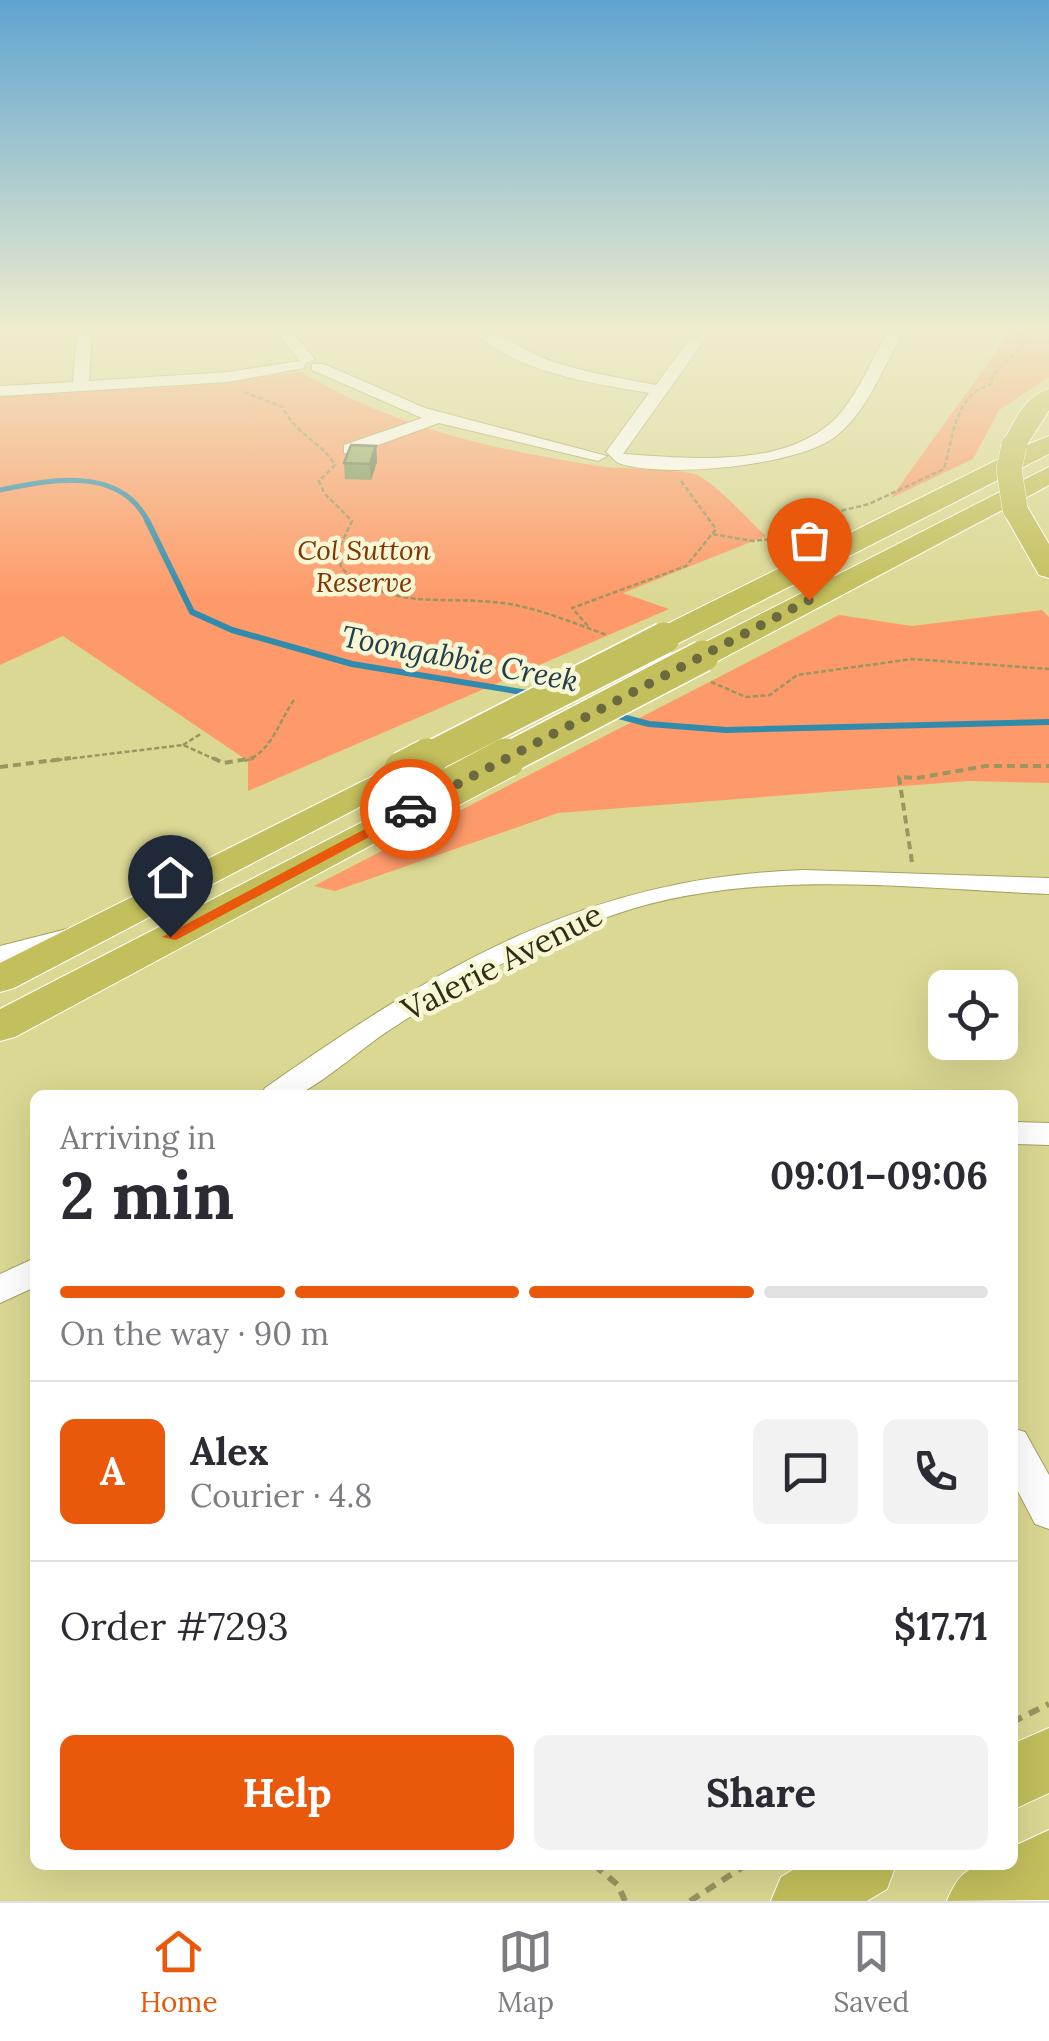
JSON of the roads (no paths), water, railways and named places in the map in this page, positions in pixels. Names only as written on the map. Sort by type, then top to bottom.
[{"type":"highway","points":[[1029,420],[1014,446],[1009,470],[1015,509],[1049,569]]},
{"type":"highway","points":[[0,979],[1049,444]]},
{"type":"highway","points":[[0,1027],[442,792],[704,668],[1049,475]]},
{"type":"highway","points":[[1018,1776],[1049,1758]]},
{"type":"highway","points":[[981,1901],[1049,1863]]},
{"type":"highway","points":[[805,1901],[854,1870]]},
{"type":"street","points":[[350,449],[434,420]]},
{"type":"street","points":[[446,420],[612,456],[678,463],[753,457],[800,446],[826,435],[843,420]]},
{"type":"street","points":[[612,456],[638,420]]},
{"type":"street","name":"Valerie Avenue","points":[[284,1090],[399,1013],[486,964],[604,907],[719,882],[778,878],[1049,886]]},
{"type":"street","points":[[0,955],[98,928]]},
{"type":"street","points":[[1018,1133],[1049,1134]]},
{"type":"street","points":[[0,1290],[30,1274]]},
{"type":"street","points":[[1018,1454],[1049,1512]]},
{"type":"waterway","name":"Toongabbie Creek","points":[[0,490],[41,482],[103,484],[136,504],[148,522]]},
{"type":"waterway","name":"Toongabbie Creek","points":[[148,522],[192,612],[232,630],[352,664],[534,694]]},
{"type":"waterway","name":"Toongabbie Creek","points":[[615,715],[649,724],[726,730],[1049,722]]},
{"type":"park label","name":"Col Sutton Reserve","points":[[364,566]]}]
